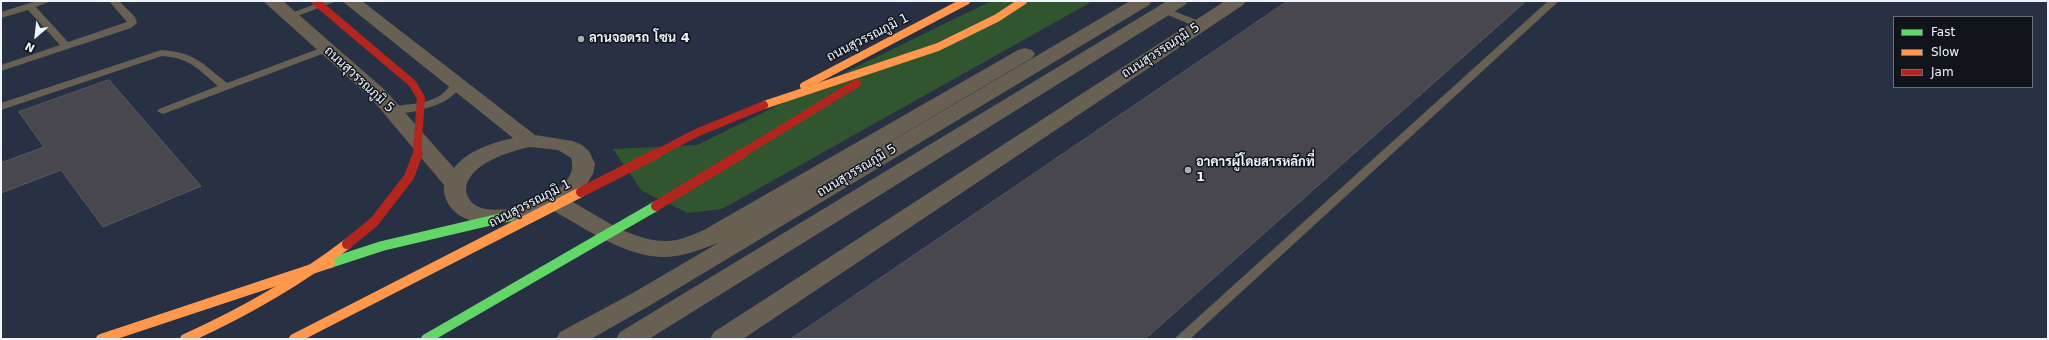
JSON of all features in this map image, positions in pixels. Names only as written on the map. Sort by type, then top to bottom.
[{"type":"highway","points":[[185,339],[230,319],[318,267],[374,222],[409,177],[418,152],[420,98],[412,83],[315,1]]},
{"type":"highway","points":[[909,51],[962,27],[1007,1]]},
{"type":"highway","name":"ถนนสุวรรณภูมิ 1","points":[[781,98],[913,57],[1000,18],[1023,1]]},
{"type":"highway","name":"ถนนสุวรรณภูมิ 1","points":[[294,339],[696,133],[781,98],[969,3]]},
{"type":"highway","name":"ถนนสุวรรณภูมิ 1","points":[[960,15],[969,3]]},
{"type":"highway","points":[[426,339],[624,226],[922,42]]},
{"type":"highway","points":[[101,339],[382,246],[510,216]]},
{"type":"street","name":"ถนนสุวรรณภูมิ 5","points":[[272,1],[378,94],[456,184]]},
{"type":"street","points":[[351,1],[530,141]]},
{"type":"street","name":"ถนนสุวรรณภูมิ 5","points":[[555,202],[637,245],[667,249],[691,244],[710,237],[1116,1]]},
{"type":"street","name":"ถนนสุวรรณภูมิ 5","points":[[569,339],[654,292],[1143,1]]},
{"type":"street","name":"ถนนสุวรรณภูมิ 5","points":[[723,339],[1237,1]]},
{"type":"street","name":"ถนนสุวรรณภูมิ 5","points":[[629,339],[1172,6]]},
{"type":"street","points":[[530,141],[551,141],[568,145],[580,153],[585,164],[582,177],[572,190],[555,202],[533,211],[510,216],[490,216],[472,213],[460,205],[455,195],[456,184],[463,172],[475,160],[510,144],[530,141]]},
{"type":"lane","points":[[1,15],[46,1]]},
{"type":"lane","points":[[1,68],[127,26],[132,23],[131,19],[114,1]]},
{"type":"lane","points":[[289,16],[332,1]]},
{"type":"lane","points":[[1181,339],[1554,1]]},
{"type":"lane","points":[[30,6],[66,46]]},
{"type":"lane","points":[[1172,6],[1200,25]]},
{"type":"lane","points":[[163,111],[326,49]]},
{"type":"lane","points":[[1,107],[161,53],[179,54],[193,60],[225,87]]},
{"type":"lane","points":[[392,110],[418,108],[432,103],[450,93],[458,84]]},
{"type":"shaded area","points":[[1,1],[2048,1],[2048,339],[1,339]]},
{"type":"green space","points":[[991,1],[1093,1],[722,209],[688,213],[642,191],[613,149],[697,145]]},
{"type":"building","name":"อาคารผู้โดยสารหลักที่ 1","points":[[1288,1],[1526,1],[1145,339],[791,339]]},
{"type":"building","points":[[109,80],[201,186],[103,227],[61,170],[1,193],[1,163],[44,147],[19,112]]},
{"type":"traffic: fast","points":[[426,339],[656,206]]},
{"type":"traffic: fast","points":[[330,263],[382,246],[510,216]]},
{"type":"traffic: slow","points":[[804,86],[966,1]]},
{"type":"traffic: slow","points":[[764,105],[781,98],[875,69],[938,47],[997,18],[1023,1]]},
{"type":"traffic: slow","points":[[294,339],[581,192]]},
{"type":"traffic: slow","points":[[185,339],[269,297],[309,272],[347,244]]},
{"type":"traffic: slow","points":[[101,339],[330,263]]},
{"type":"traffic: jam","points":[[315,1],[412,83],[421,98],[418,152],[409,177],[374,222],[347,244]]},
{"type":"traffic: jam","points":[[656,206],[857,83]]},
{"type":"traffic: jam","points":[[581,192],[696,133],[764,105]]},
{"type":"place","name":"ลานจอดรถ โซน 4","points":[[581,39]]},
{"type":"place","name":"อาคารผู้โดยสารหลักที่ 1","points":[[1188,170]]}]
